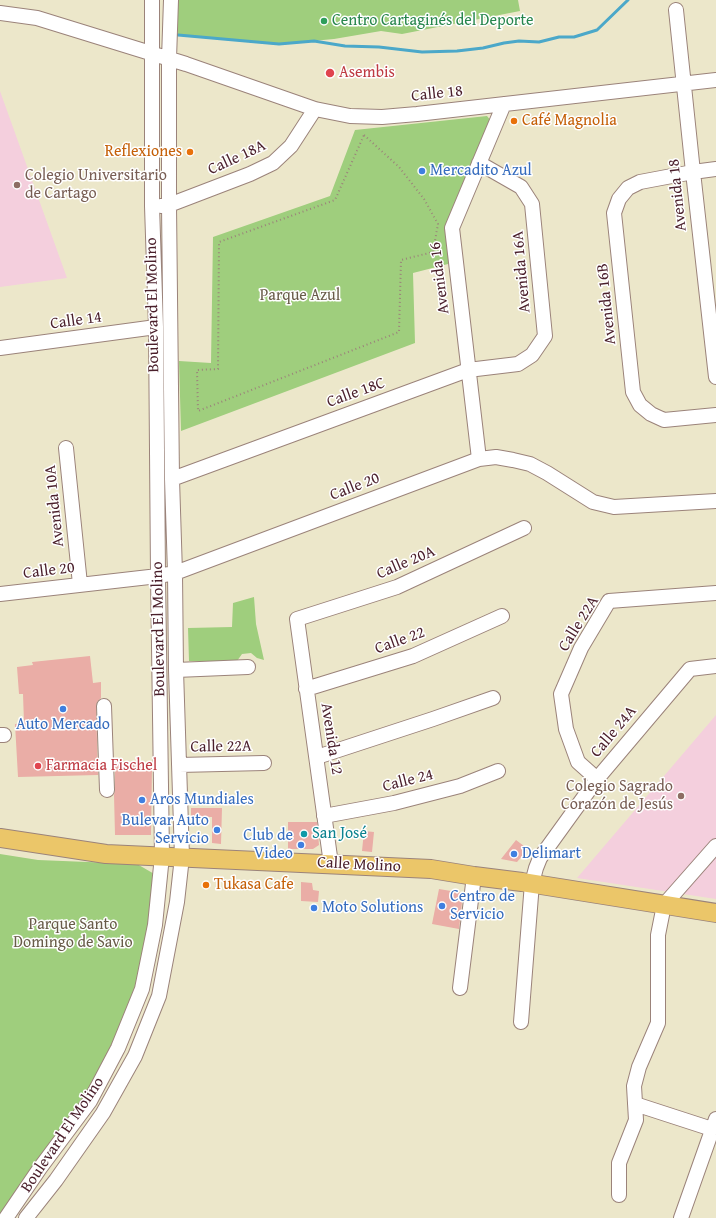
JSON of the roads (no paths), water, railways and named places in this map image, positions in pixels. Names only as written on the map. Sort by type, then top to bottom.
[{"type":"main road","name":"Calle Molino","points":[[0,838],[106,854],[431,869],[532,883],[716,914]]},
{"type":"street","name":"Boulevard El Molino","points":[[6,1218],[40,1168],[90,1100],[118,1048],[142,989],[155,925],[158,900],[162,856],[156,327],[152,206],[152,0]]},
{"type":"street","name":"Boulevard El Molino","points":[[26,1218],[56,1180],[103,1113],[135,1056],[159,996],[177,902],[182,857],[172,479],[169,205],[169,59],[171,0]]},
{"type":"street","name":"Avenida 18","points":[[676,10],[716,377]]},
{"type":"street","name":"Calle 18","points":[[0,13],[37,18],[169,59],[315,109],[350,116],[382,117],[716,80]]},
{"type":"street","name":"Avenida 16","points":[[479,459],[452,228],[504,104]]},
{"type":"street","name":"Calle 18A","points":[[152,206],[169,205],[250,174],[273,163],[291,146],[315,109]]},
{"type":"street","name":"Avenida 16A","points":[[479,163],[521,187],[532,204],[545,336]]},
{"type":"street","points":[[693,172],[716,169]]},
{"type":"street","name":"Avenida 16B","points":[[693,172],[640,182],[628,188],[619,199],[614,213],[633,392],[640,405],[651,414],[664,420],[716,415]]},
{"type":"street","name":"Calle 14","points":[[0,348],[156,327]]},
{"type":"street","name":"Calle 18C","points":[[172,479],[468,370],[518,364],[532,355],[545,336]]},
{"type":"street","name":"Avenida 10A","points":[[66,448],[80,584]]},
{"type":"street","name":"Calle 20","points":[[0,594],[175,573],[479,459],[496,457],[530,464],[593,502],[614,508],[716,501]]},
{"type":"street","name":"Calle 20A","points":[[297,619],[397,587],[524,528]]},
{"type":"street","name":"Calle 22A","points":[[597,780],[578,762],[566,729],[561,694],[581,648],[609,601],[716,594]]},
{"type":"street","name":"Calle 22","points":[[306,689],[413,656],[502,616]]},
{"type":"street","name":"Avenida 12","points":[[297,619],[331,864]]},
{"type":"street","name":"Calle 24A","points":[[522,1022],[532,883],[540,858],[597,780],[690,669],[716,666]]},
{"type":"street","points":[[176,670],[248,667]]},
{"type":"street","points":[[317,757],[493,698]]},
{"type":"street","points":[[104,706],[107,790]]},
{"type":"street","name":"Calle 22A","points":[[179,764],[264,763]]},
{"type":"street","name":"Calle 24","points":[[324,816],[394,803],[460,786],[498,771]]},
{"type":"street","points":[[620,1195],[619,1163],[636,1120],[634,1086],[639,1067],[658,1022],[658,935],[664,905],[716,846]]},
{"type":"street","points":[[460,988],[474,876]]},
{"type":"street","points":[[158,900],[177,902]]},
{"type":"street","points":[[635,1104],[714,1124],[681,1218]]},
{"type":"street","points":[[50,1155],[65,1167]]},
{"type":"street","points":[[40,1168],[56,1180]]},
{"type":"waterway","points":[[178,35],[279,44],[314,41],[345,46],[379,47],[422,52],[457,51],[519,41],[539,42],[559,37],[574,37],[597,30],[628,0]]},
{"type":"place","name":"Centro Cartaginés del Deporte","points":[[324,21]]},
{"type":"place","name":"Asembis","points":[[330,73]]},
{"type":"place","name":"Café Magnolia","points":[[514,121]]},
{"type":"place","name":"Reflexiones","points":[[190,152]]},
{"type":"place","name":"Mercadito Azul","points":[[422,171]]},
{"type":"place","name":"Colegio Universitario de Cartago","points":[[17,185]]},
{"type":"place","name":"Auto Mercado","points":[[63,709]]},
{"type":"place","name":"Farmacia Fischel","points":[[38,766]]},
{"type":"place","name":"Colegio Sagrado Corazón de Jesús","points":[[681,796]]},
{"type":"place","name":"Aros Mundiales","points":[[142,800]]},
{"type":"place","name":"Bulevar Auto Servicio","points":[[217,830]]},
{"type":"place","name":"San José","points":[[304,834]]},
{"type":"place","name":"Club de Video","points":[[301,845]]},
{"type":"place","name":"Delimart","points":[[514,854]]},
{"type":"place","name":"Tukasa Cafe","points":[[206,885]]},
{"type":"place","name":"Centro de Servicio","points":[[442,906]]},
{"type":"place","name":"Moto Solutions","points":[[314,908]]},
{"type":"park label","name":"Parque Azul","points":[[300,296]]},
{"type":"park label","name":"Parque Santo Domingo de Savio","points":[[73,934]]}]
